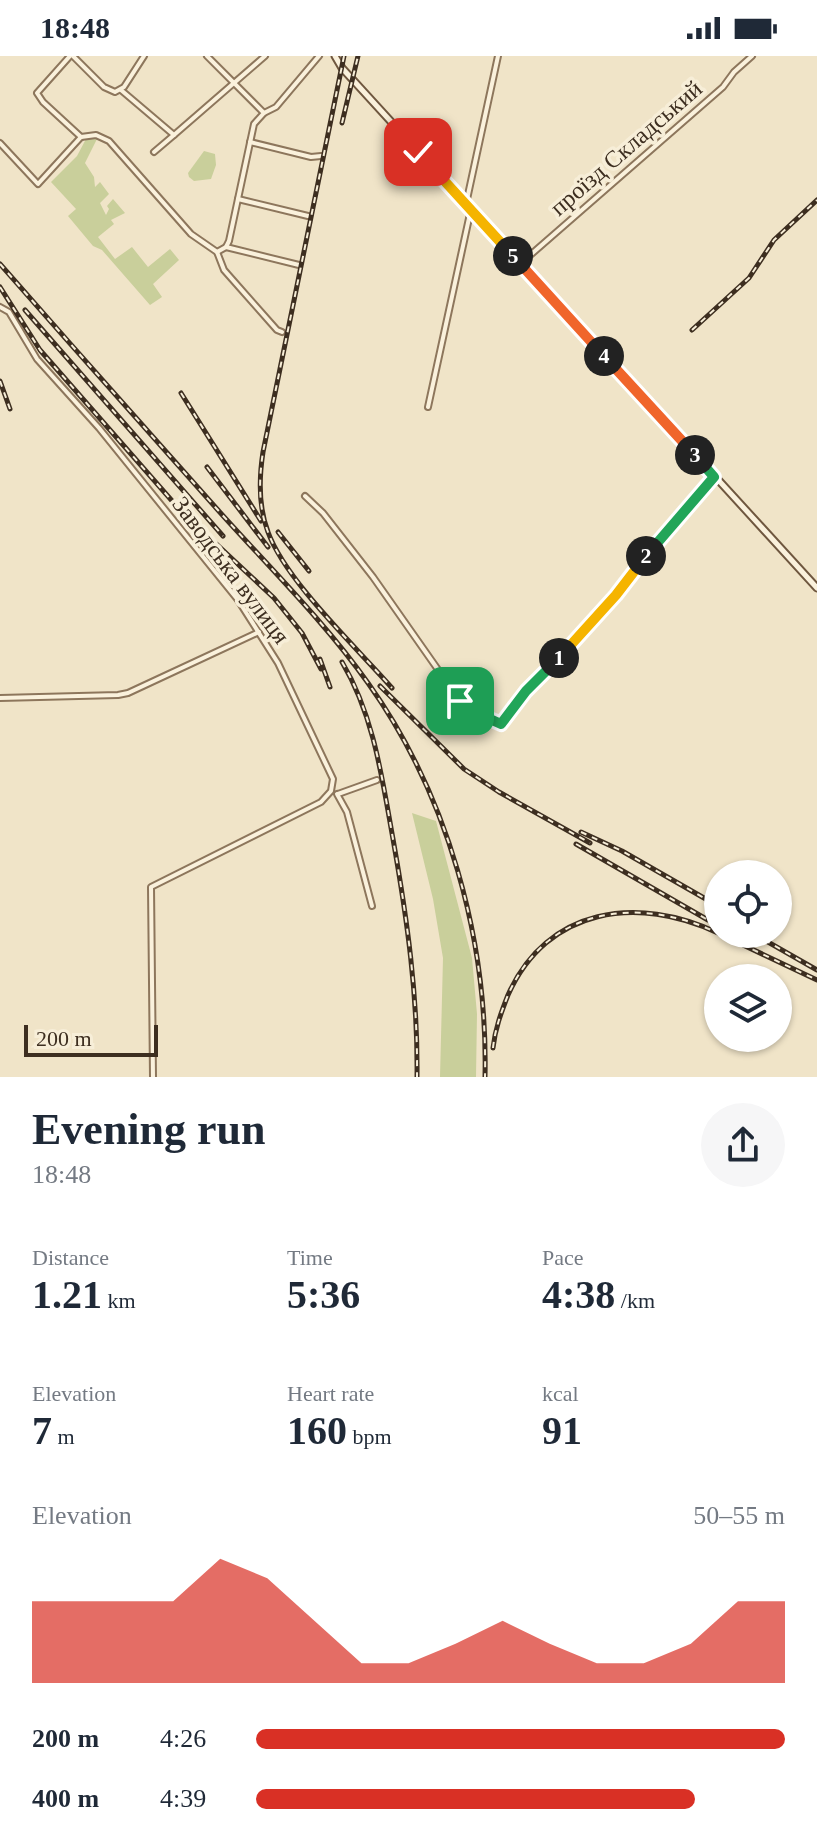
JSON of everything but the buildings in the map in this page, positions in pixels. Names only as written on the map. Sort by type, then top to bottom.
[{"type":"main road","points":[[335,56],[342,68],[817,588]]},
{"type":"street","points":[[81,137],[37,95],[39,89],[72,56],[104,87],[115,92],[121,90],[144,56]]},
{"type":"street","points":[[207,56],[264,113]]},
{"type":"street","points":[[154,152],[265,56]]},
{"type":"street","points":[[226,247],[255,120],[276,107],[319,56]]},
{"type":"street","points":[[428,407],[498,56]]},
{"type":"street","name":"проїзд Складський","points":[[520,264],[723,87],[752,56]]},
{"type":"street","points":[[121,90],[174,135]]},
{"type":"street","points":[[0,143],[38,184],[81,137],[96,135],[109,141],[191,234],[217,252],[224,270],[282,332]]},
{"type":"street","points":[[250,142],[311,157],[321,156]]},
{"type":"street","points":[[238,199],[308,216]]},
{"type":"street","points":[[217,252],[226,247],[299,265]]},
{"type":"street","name":"Заводська вулиця","points":[[0,307],[9,312],[37,359],[108,439],[238,600],[259,632],[323,753],[333,779],[330,793]]},
{"type":"street","points":[[305,496],[323,513],[373,577],[460,701],[470,710],[501,724],[526,691],[616,595],[714,477]]},
{"type":"street","points":[[0,698],[128,693],[259,632]]},
{"type":"street","points":[[153,1077],[151,887],[321,802],[330,793],[337,794],[377,780]]},
{"type":"street","points":[[337,794],[347,812],[372,906]]},
{"type":"green space","points":[[86,139],[97,139],[85,163],[94,177],[95,187],[100,182],[109,194],[100,203],[106,215],[107,206],[113,199],[125,213],[111,220],[114,224],[98,237],[115,259],[132,247],[148,267],[170,249],[179,260],[153,284],[162,297],[150,305],[68,216],[76,209],[51,182],[77,156]]},
{"type":"green space","points":[[204,151],[215,154],[216,165],[211,179],[194,181],[188,173]]},
{"type":"green space","points":[[412,813],[436,821],[472,958],[477,1014],[476,1077],[440,1077],[443,958],[433,899]]},
{"type":"railway","points":[[344,56],[263,452],[261,502],[268,532],[290,571],[323,613],[392,688]]},
{"type":"railway","points":[[342,123],[358,56]]},
{"type":"railway","points":[[692,330],[749,278],[774,240],[817,200]]},
{"type":"railway","points":[[0,264],[314,616],[351,660],[396,726],[441,821],[458,871],[479,973],[485,1077]]},
{"type":"railway","points":[[0,287],[40,350],[180,510],[274,598],[302,633],[321,669]]},
{"type":"railway","points":[[25,310],[223,536]]},
{"type":"railway","points":[[0,381],[10,409]]},
{"type":"railway","points":[[181,393],[261,521]]},
{"type":"railway","points":[[207,467],[268,547]]},
{"type":"railway","points":[[278,532],[309,571]]},
{"type":"railway","points":[[320,659],[330,687]]},
{"type":"railway","points":[[342,662],[362,704],[385,793],[411,957],[417,1077]]},
{"type":"railway","points":[[380,686],[464,769],[590,843]]},
{"type":"railway","points":[[581,832],[622,851],[704,898]]},
{"type":"railway","points":[[576,844],[704,918]]},
{"type":"railway","points":[[493,1048],[508,995],[525,966],[546,943],[570,927],[598,917],[627,913],[657,914],[704,927]]},
{"type":"railway","points":[[750,948],[817,980]]},
{"type":"railway","points":[[778,948],[817,970]]},
{"type":"route","points":[[418,152],[714,477],[616,595],[526,691],[501,724],[470,710],[460,701]]}]
